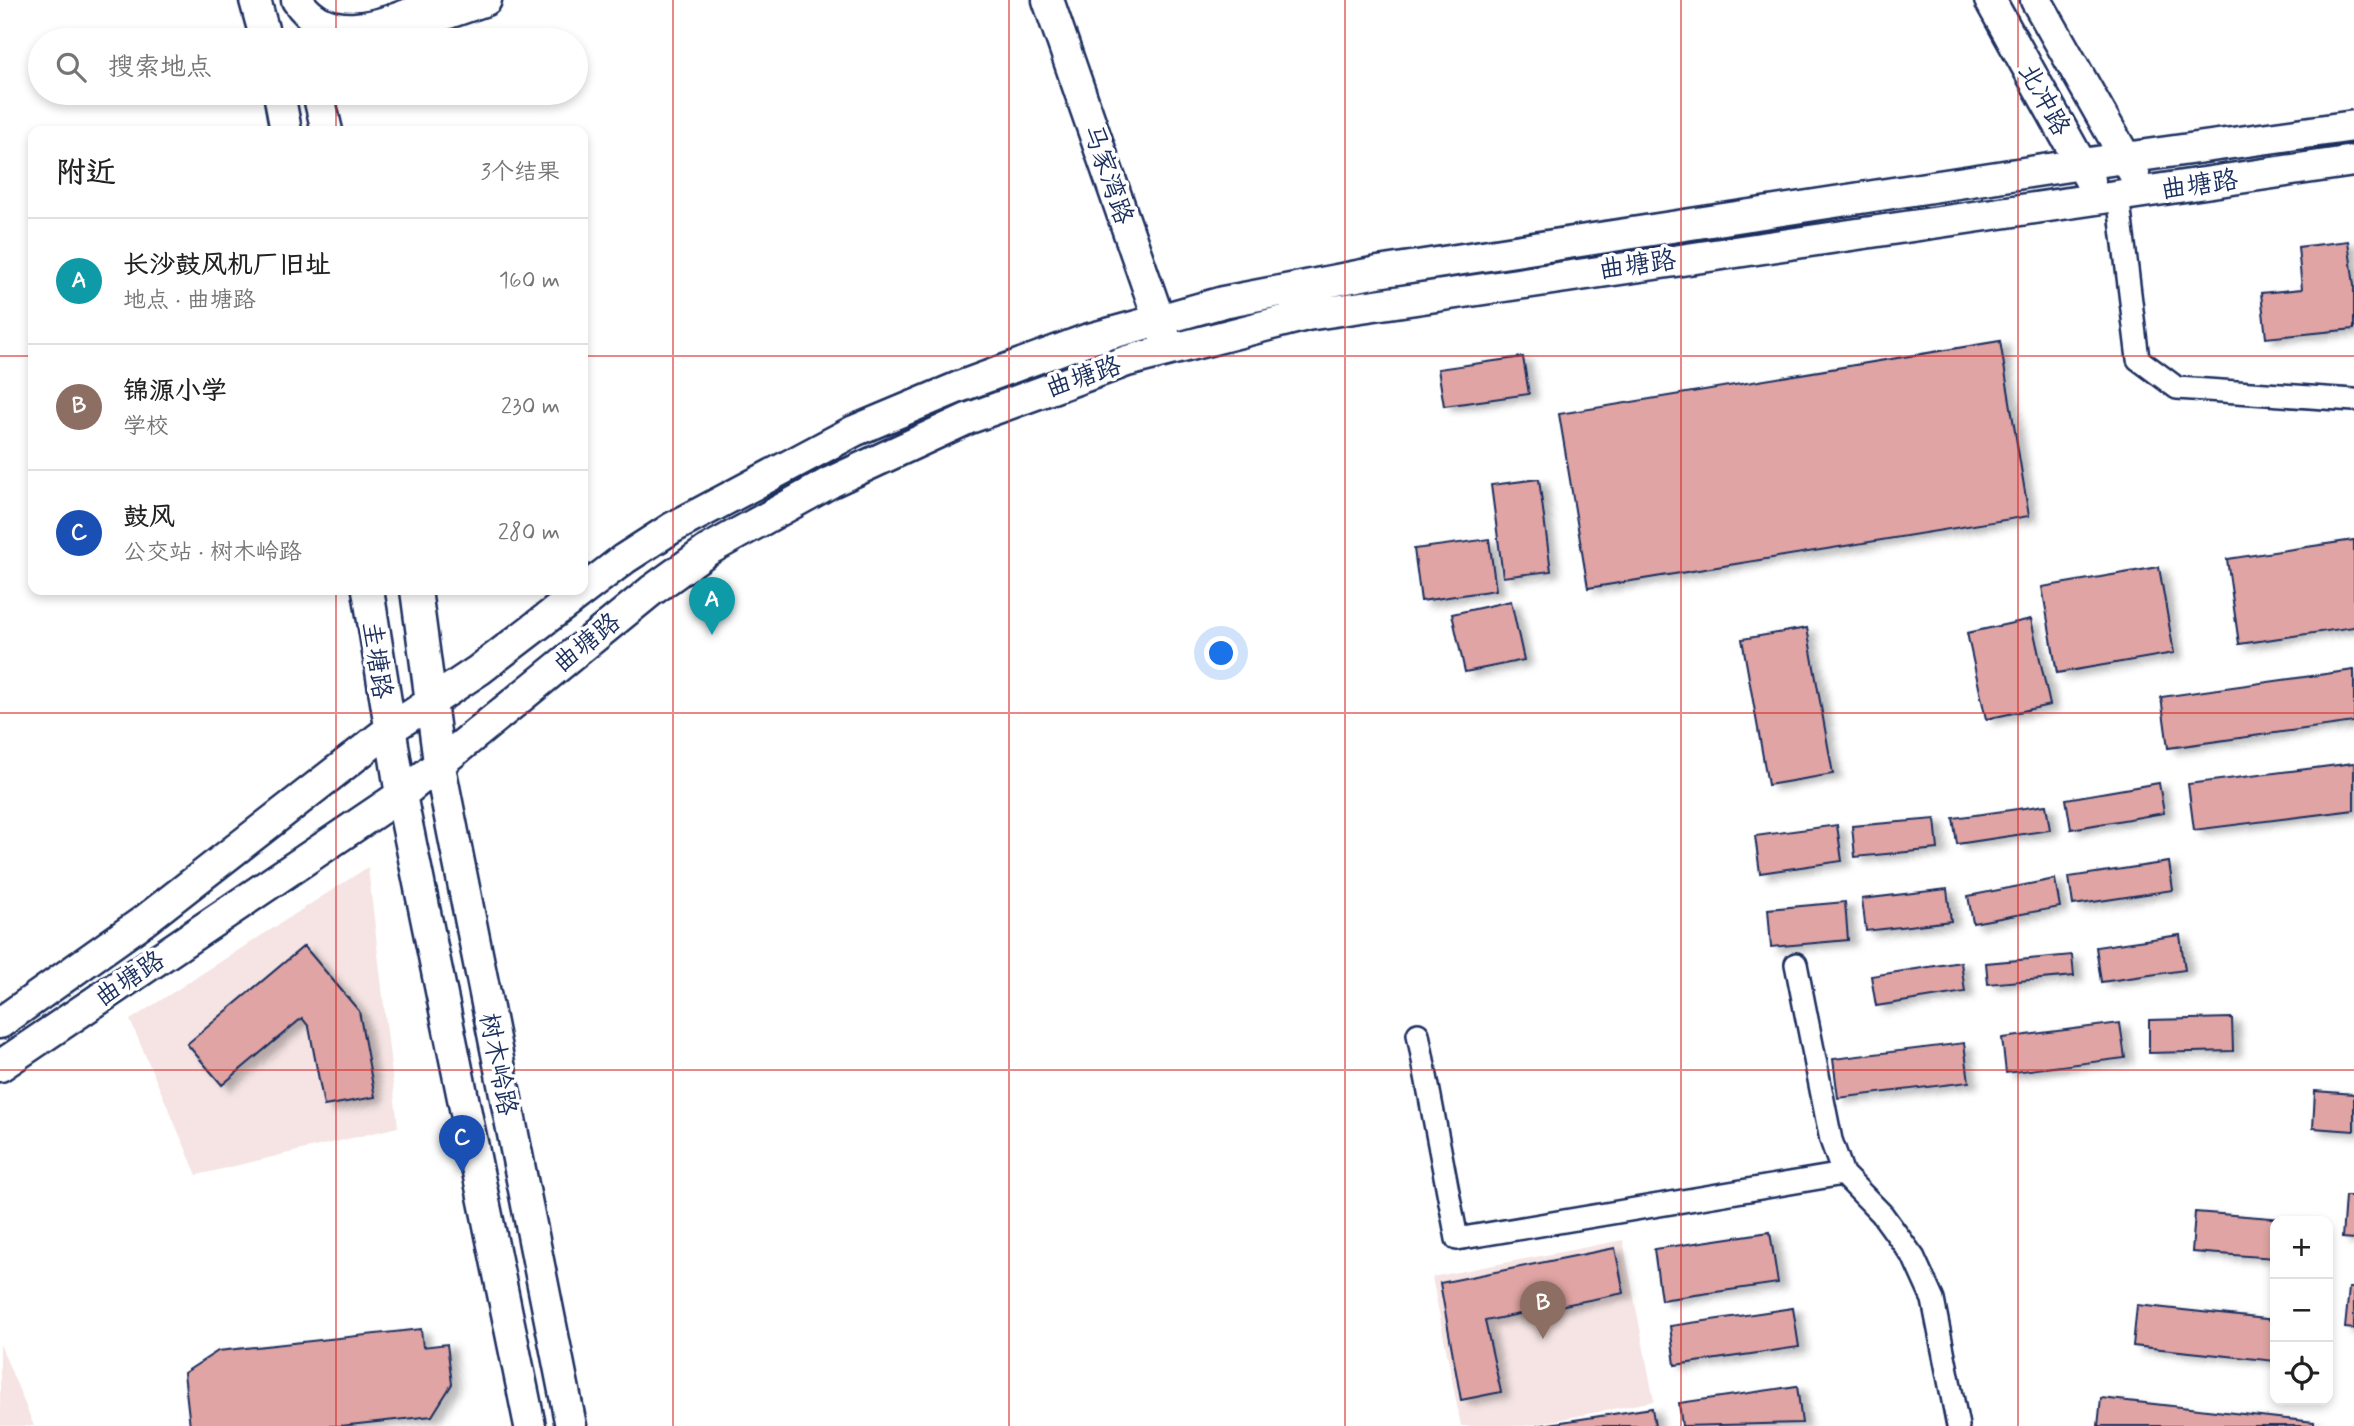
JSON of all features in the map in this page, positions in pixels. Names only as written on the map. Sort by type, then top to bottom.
[{"type":"main road","points":[[255,0],[263,28]]},
{"type":"main road","points":[[295,0],[318,21],[343,28]]},
{"type":"main road","points":[[295,0],[301,28]]},
{"type":"main road","points":[[365,28],[445,0]]},
{"type":"main road","points":[[406,28],[485,0]]},
{"type":"main road","name":"马家湾路","points":[[1048,0],[1165,318]]},
{"type":"main road","name":"马家湾路","points":[[1059,0],[1174,347]]},
{"type":"main road","name":"北冲路","points":[[1990,0],[2082,164],[2121,195]]},
{"type":"main road","name":"北冲路","points":[[2036,0],[2126,158],[2121,195]]},
{"type":"main road","points":[[281,105],[285,126]]},
{"type":"main road","name":"曲塘路","points":[[588,588],[643,546],[854,431],[959,387],[1086,340],[1223,302],[1378,272],[2082,164],[2354,126]]},
{"type":"main road","name":"曲塘路","points":[[0,1066],[401,795],[651,591],[708,550],[831,482],[943,430],[1040,391],[1174,347],[1283,320],[1373,303],[2354,161]]},
{"type":"main road","name":"圭塘路","points":[[369,595],[389,730]]},
{"type":"main road","name":"圭塘路","points":[[417,595],[431,701]]},
{"type":"main road","name":"曲塘路","points":[[0,1023],[145,920],[389,730],[479,670],[578,595]]},
{"type":"main road","name":"树木岭路","points":[[431,701],[439,762],[571,1426]]},
{"type":"main road","name":"树木岭路","points":[[389,730],[530,1426]]},
{"type":"street","points":[[2121,195],[2138,359],[2177,388],[2354,400]]},
{"type":"street","points":[[1796,964],[1831,1140],[1843,1174],[1882,1214],[1914,1258],[1933,1300],[1958,1426]]},
{"type":"street","points":[[1418,1034],[1457,1239],[1843,1174]]},
{"type":"shaded area","points":[[368,867],[398,1127],[197,1175],[130,1020]]},
{"type":"shaded area","points":[[1623,1240],[1654,1401],[1525,1426],[1461,1426],[1432,1277]]},
{"type":"shaded area","points":[[0,1344],[34,1426],[0,1426]]},
{"type":"building","points":[[2348,241],[2354,285],[2354,329],[2266,338],[2261,293],[2302,289],[2298,247]]},
{"type":"building","points":[[2000,341],[2029,516],[1588,588],[1559,414]]},
{"type":"building","points":[[1523,357],[1529,394],[1444,406],[1438,369]]},
{"type":"building","points":[[1539,479],[1551,571],[1503,577],[1491,485]]},
{"type":"building","points":[[1489,539],[1496,590],[1421,601],[1414,549]]},
{"type":"building","points":[[2354,540],[2354,627],[2239,644],[2227,559]]},
{"type":"building","points":[[2159,567],[2174,653],[2057,673],[2042,587]]},
{"type":"building","points":[[1511,601],[1524,660],[1465,672],[1452,614]]},
{"type":"building","points":[[2031,619],[2050,705],[1986,719],[1967,633]]},
{"type":"building","points":[[1807,628],[1833,774],[1768,785],[1742,639]]},
{"type":"building","points":[[2354,670],[2354,722],[2168,748],[2161,697]]},
{"type":"building","points":[[2354,763],[2354,810],[2194,830],[2188,784]]},
{"type":"building","points":[[2159,783],[2164,813],[2071,829],[2066,799]]},
{"type":"building","points":[[2046,805],[2050,830],[1957,844],[1953,818]]},
{"type":"building","points":[[1935,819],[1938,849],[1855,857],[1852,826]]},
{"type":"building","points":[[1837,825],[1842,861],[1760,873],[1755,836]]},
{"type":"building","points":[[2169,862],[2173,890],[2073,905],[2069,877]]},
{"type":"building","points":[[2055,879],[2060,907],[1973,923],[1968,896]]},
{"type":"building","points":[[1947,889],[1951,921],[1866,931],[1862,899]]},
{"type":"building","points":[[1845,902],[1848,940],[1771,947],[1768,909]]},
{"type":"building","points":[[2180,935],[2185,970],[2101,982],[2096,947]]},
{"type":"building","points":[[304,946],[359,1011],[375,1097],[324,1106],[309,1027],[302,1018],[222,1085],[187,1044]]},
{"type":"building","points":[[2072,955],[2074,976],[1988,984],[1986,963]]},
{"type":"building","points":[[1961,962],[1965,992],[1876,1006],[1871,976]]},
{"type":"building","points":[[2232,1018],[2233,1051],[2149,1053],[2149,1020]]},
{"type":"building","points":[[2120,1023],[2125,1058],[2006,1073],[2002,1038]]},
{"type":"building","points":[[1964,1043],[1969,1082],[1838,1098],[1833,1059]]},
{"type":"building","points":[[2315,1091],[2354,1094],[2354,1131],[2313,1128]]},
{"type":"building","points":[[2345,1196],[2354,1196],[2354,1239],[2342,1238]]},
{"type":"building","points":[[2195,1212],[2270,1218],[2270,1258],[2192,1252]]},
{"type":"building","points":[[1770,1232],[1778,1283],[1661,1300],[1654,1249]]},
{"type":"building","points":[[1615,1248],[1624,1293],[1485,1321],[1501,1392],[1461,1400],[1440,1283]]},
{"type":"building","points":[[2349,1288],[2354,1288],[2354,1329],[2345,1328]]},
{"type":"building","points":[[2137,1305],[2270,1319],[2270,1360],[2133,1346]]},
{"type":"building","points":[[1793,1308],[1799,1347],[1675,1365],[1670,1326]]},
{"type":"building","points":[[421,1329],[423,1347],[447,1344],[452,1384],[432,1416],[340,1426],[190,1426],[184,1373],[218,1351]]},
{"type":"building","points":[[1797,1386],[1802,1423],[1682,1426],[1679,1403]]},
{"type":"building","points":[[2101,1398],[2314,1422],[2314,1426],[2098,1426]]},
{"type":"building","points":[[1652,1408],[1655,1426],[1536,1426]]},
{"type":"place","name":"长沙鼓风机厂旧址","points":[[712,635]]},
{"type":"place","name":"鼓风","points":[[462,1173]]},
{"type":"place","name":"锦源小学","points":[[1543,1339]]}]
